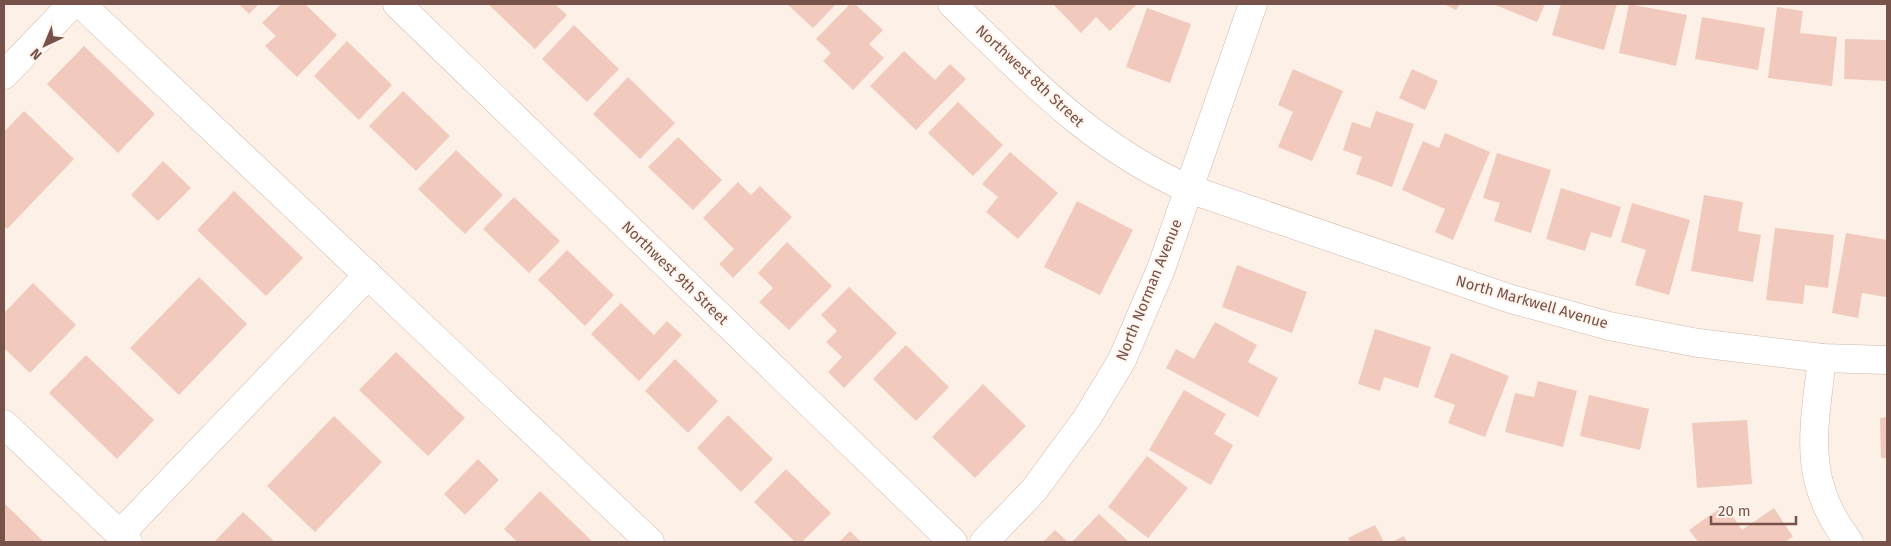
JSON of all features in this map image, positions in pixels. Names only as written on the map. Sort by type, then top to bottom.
[{"type":"street","points":[[4,75],[72,4]]},
{"type":"street","points":[[81,4],[650,542]]},
{"type":"street","name":"Northwest 9th Street","points":[[397,4],[953,542]]},
{"type":"street","name":"Northwest 8th Street","points":[[952,4],[1042,92],[1089,130],[1152,172],[1189,189]]},
{"type":"street","name":"North Norman Avenue","points":[[984,542],[1034,490],[1087,418],[1122,360],[1161,269],[1253,4]]},
{"type":"street","name":"North Markwell Avenue","points":[[1189,189],[1520,302],[1609,326],[1698,343],[1822,358],[1887,360]]},
{"type":"street","points":[[4,424],[124,538],[368,275]]},
{"type":"street","points":[[1822,358],[1816,414],[1814,466],[1820,494],[1830,518],[1848,542]]},
{"type":"building","points":[[239,4],[259,4],[249,14]]},
{"type":"building","points":[[281,4],[305,4],[337,35],[297,77],[265,46],[276,36],[262,23]]},
{"type":"building","points":[[488,4],[555,4],[567,15],[535,49]]},
{"type":"building","points":[[787,4],[836,4],[813,28]]},
{"type":"building","points":[[850,4],[855,4],[883,30],[869,44],[884,58],[853,90],[823,61],[831,53],[816,39]]},
{"type":"building","points":[[1053,4],[1137,4],[1110,31],[1096,17],[1081,33]]},
{"type":"building","points":[[1444,4],[1460,4],[1456,10]]},
{"type":"building","points":[[1493,4],[1545,4],[1537,22]]},
{"type":"building","points":[[1561,4],[1617,4],[1604,50],[1552,35]]},
{"type":"building","points":[[1629,4],[1687,15],[1676,66],[1619,53]]},
{"type":"building","points":[[1777,7],[1803,11],[1800,33],[1837,37],[1832,86],[1768,78]]},
{"type":"building","points":[[1147,8],[1191,24],[1170,83],[1126,67]]},
{"type":"building","points":[[1702,17],[1765,28],[1758,70],[1695,59]]},
{"type":"building","points":[[574,25],[619,69],[587,102],[542,59]]},
{"type":"building","points":[[1845,39],[1887,40],[1887,81],[1844,79]]},
{"type":"building","points":[[347,41],[392,85],[359,120],[314,76]]},
{"type":"building","points":[[84,46],[155,114],[118,153],[47,84]]},
{"type":"building","points":[[904,51],[935,80],[950,64],[966,79],[916,130],[870,86]]},
{"type":"building","points":[[1293,69],[1343,91],[1312,161],[1278,147],[1293,112],[1278,105]]},
{"type":"building","points":[[1412,69],[1438,81],[1425,110],[1399,98]]},
{"type":"building","points":[[628,77],[675,123],[640,159],[593,114]]},
{"type":"building","points":[[403,91],[450,136],[416,171],[369,126]]},
{"type":"building","points":[[958,102],[1003,145],[973,176],[928,133]]},
{"type":"building","points":[[24,111],[74,159],[7,229],[4,226],[4,132]]},
{"type":"building","points":[[1376,111],[1414,124],[1392,187],[1356,174],[1362,157],[1343,150],[1352,122],[1370,128]]},
{"type":"building","points":[[1445,133],[1490,152],[1453,240],[1435,232],[1445,209],[1402,190],[1423,141],[1439,148]]},
{"type":"building","points":[[678,137],[722,180],[693,210],[648,167]]},
{"type":"building","points":[[456,150],[503,195],[465,234],[418,189]]},
{"type":"building","points":[[1010,152],[1058,193],[1018,239],[986,212],[998,197],[982,184]]},
{"type":"building","points":[[1497,153],[1551,170],[1531,233],[1494,221],[1500,203],[1483,198]]},
{"type":"building","points":[[163,161],[191,188],[158,221],[131,195]]},
{"type":"building","points":[[738,182],[751,195],[760,186],[792,217],[733,278],[719,264],[734,249],[703,218]]},
{"type":"building","points":[[1561,188],[1621,207],[1611,238],[1591,232],[1585,251],[1546,239]]},
{"type":"building","points":[[234,191],[303,258],[266,296],[197,230]]},
{"type":"building","points":[[1704,195],[1743,202],[1738,231],[1761,235],[1753,282],[1691,271]]},
{"type":"building","points":[[514,197],[560,241],[529,273],[483,229]]},
{"type":"building","points":[[1077,201],[1133,230],[1100,295],[1044,267]]},
{"type":"building","points":[[1632,203],[1690,220],[1669,295],[1635,285],[1646,250],[1621,242]]},
{"type":"building","points":[[1775,228],[1834,235],[1828,288],[1805,285],[1803,304],[1766,300]]},
{"type":"building","points":[[1846,233],[1887,240],[1886,297],[1862,293],[1858,318],[1832,313]]},
{"type":"building","points":[[787,242],[832,286],[789,330],[759,302],[773,288],[758,273]]},
{"type":"building","points":[[567,250],[614,295],[585,326],[538,280]]},
{"type":"building","points":[[1237,265],[1307,292],[1292,333],[1222,307]]},
{"type":"building","points":[[199,277],[247,324],[179,395],[130,348]]},
{"type":"building","points":[[33,283],[76,325],[30,373],[4,348],[4,313]]},
{"type":"building","points":[[849,287],[897,333],[844,388],[828,372],[842,357],[826,342],[837,331],[821,315]]},
{"type":"building","points":[[621,303],[654,335],[667,321],[682,335],[639,381],[591,334]]},
{"type":"building","points":[[1215,322],[1257,345],[1248,362],[1278,378],[1258,417],[1166,368],[1176,349],[1194,359]]},
{"type":"building","points":[[1375,329],[1431,347],[1418,388],[1384,377],[1380,391],[1358,384]]},
{"type":"building","points":[[906,345],[949,387],[916,421],[873,379]]},
{"type":"building","points":[[396,352],[465,418],[428,456],[359,390]]},
{"type":"building","points":[[1451,353],[1509,376],[1485,437],[1448,423],[1455,405],[1434,397]]},
{"type":"building","points":[[86,355],[154,420],[117,459],[49,393]]},
{"type":"building","points":[[675,359],[718,401],[688,433],[645,391]]},
{"type":"building","points":[[1538,381],[1577,391],[1563,447],[1505,432],[1515,393],[1534,397]]},
{"type":"building","points":[[983,384],[1026,426],[975,478],[932,437]]},
{"type":"building","points":[[1184,390],[1226,414],[1214,434],[1233,445],[1211,485],[1149,450]]},
{"type":"building","points":[[1589,395],[1649,409],[1640,450],[1580,436]]},
{"type":"building","points":[[728,415],[773,459],[741,492],[697,448]]},
{"type":"building","points":[[334,416],[382,462],[315,532],[267,486]]},
{"type":"building","points":[[1887,417],[1887,458],[1881,458],[1880,418]]},
{"type":"building","points":[[1747,420],[1752,484],[1697,488],[1692,423]]},
{"type":"building","points":[[1147,456],[1188,488],[1148,538],[1108,507]]},
{"type":"building","points":[[478,459],[499,480],[465,515],[444,494]]},
{"type":"building","points":[[786,469],[831,513],[802,542],[795,542],[754,502]]},
{"type":"building","points":[[540,491],[593,542],[517,542],[504,529]]},
{"type":"building","points":[[4,503],[44,542],[4,542]]},
{"type":"building","points":[[1725,505],[1742,530],[1774,508],[1793,537],[1785,542],[1698,542],[1689,530]]},
{"type":"building","points":[[243,512],[275,542],[214,542]]},
{"type":"building","points":[[1099,514],[1129,542],[1072,542]]},
{"type":"building","points":[[1375,525],[1384,542],[1350,542],[1348,538]]},
{"type":"building","points":[[1055,530],[1068,542],[1043,542]]},
{"type":"building","points":[[850,531],[861,542],[839,542]]},
{"type":"building","points":[[1404,536],[1407,542],[1392,542]]}]
